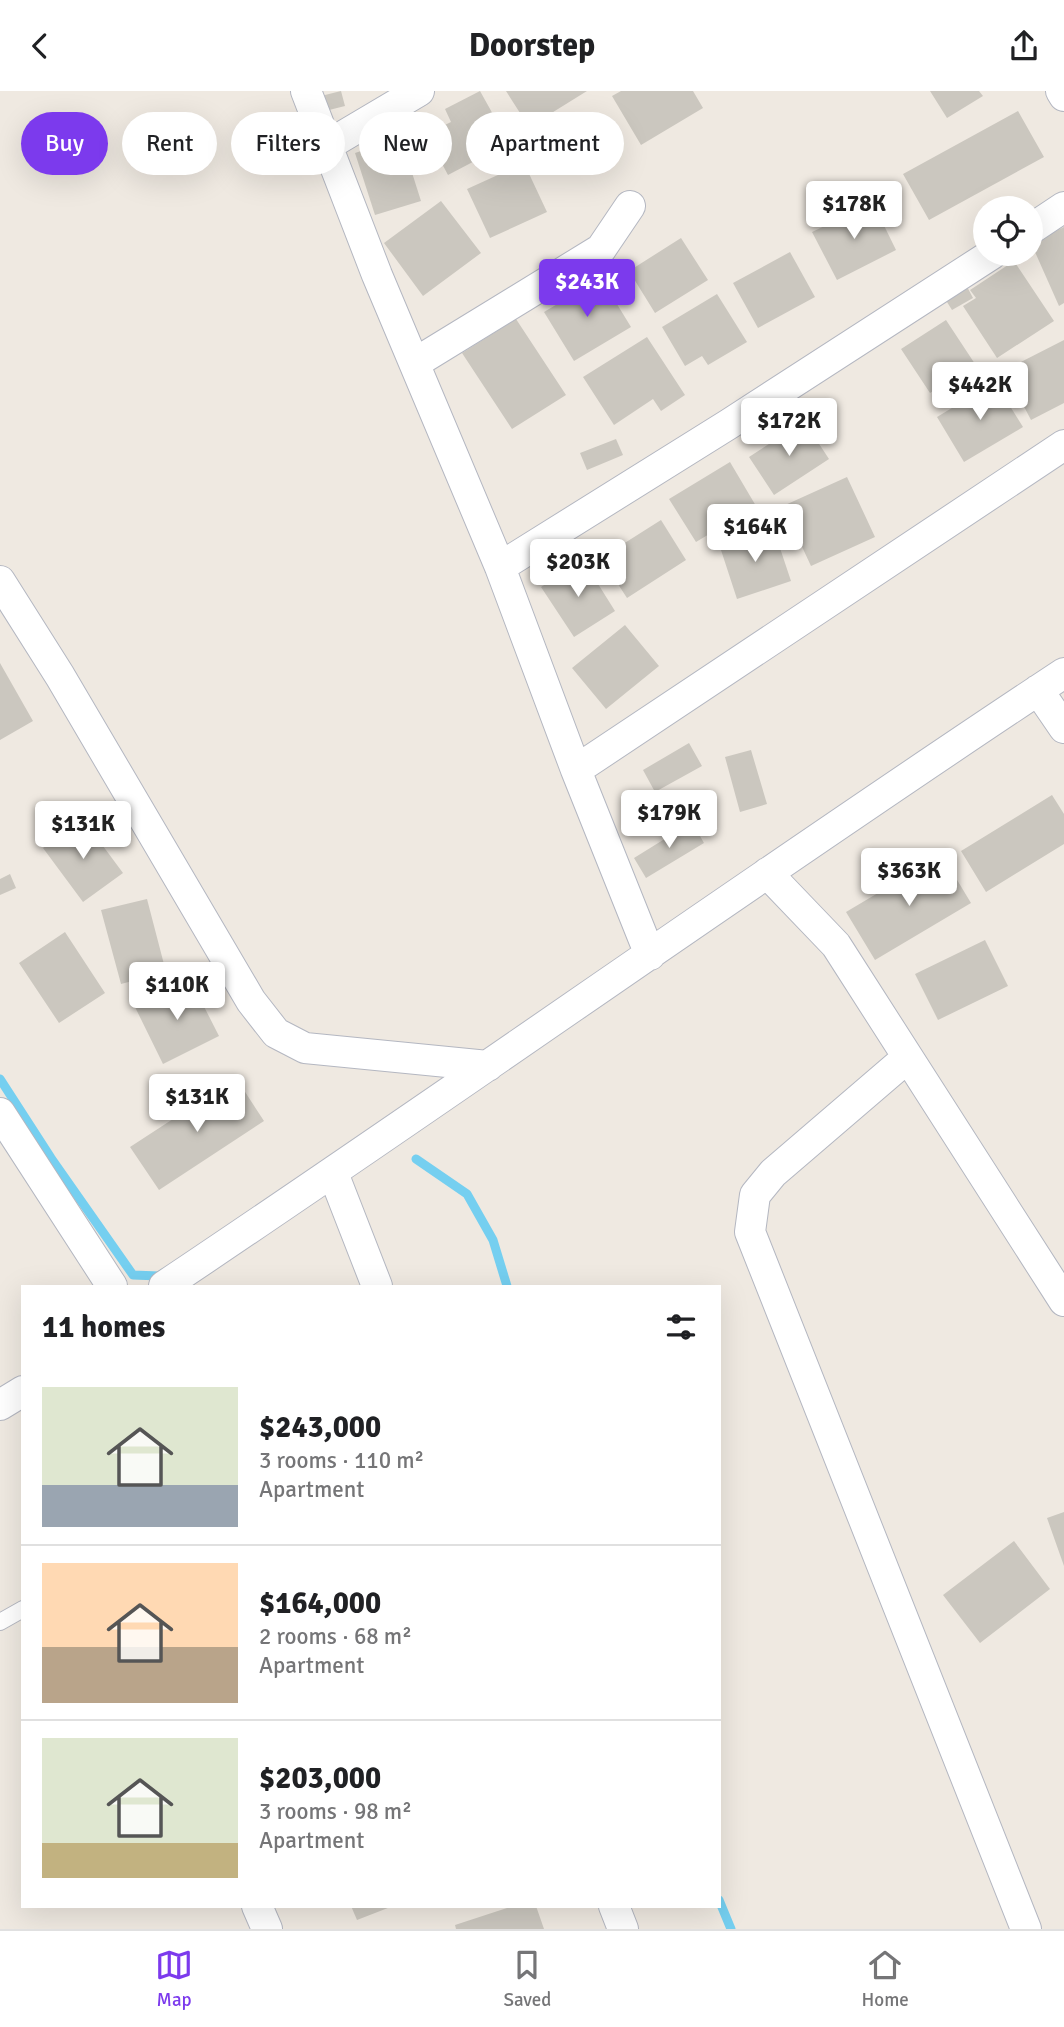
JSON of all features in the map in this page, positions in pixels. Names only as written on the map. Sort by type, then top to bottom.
[{"type":"street","points":[[306,91],[315,112]]},
{"type":"street","points":[[345,135],[419,91]]},
{"type":"street","points":[[1061,91],[1064,96]]},
{"type":"street","points":[[339,175],[377,275],[500,567],[576,770],[650,955]]},
{"type":"street","points":[[415,363],[601,249],[630,206]]},
{"type":"street","points":[[1043,221],[1064,207]]},
{"type":"street","points":[[500,567],[729,424],[973,266]]},
{"type":"street","points":[[576,770],[1064,445]]},
{"type":"street","points":[[0,581],[60,676],[251,1001],[276,1033],[305,1048],[488,1066]]},
{"type":"street","points":[[165,1285],[1064,673]]},
{"type":"street","points":[[1038,691],[1064,728]]},
{"type":"street","points":[[767,873],[836,945],[1064,1301]]},
{"type":"street","points":[[907,1058],[774,1173],[755,1195],[750,1231],[1026,1929]]},
{"type":"street","points":[[0,1113],[111,1285]]},
{"type":"street","points":[[333,1173],[377,1285]]},
{"type":"street","points":[[0,1405],[21,1392]]},
{"type":"street","points":[[258,1908],[267,1929]]},
{"type":"street","points":[[615,1908],[623,1929]]},
{"type":"lane","points":[[0,1622],[21,1610]]},
{"type":"building","points":[[341,91],[345,106],[325,111],[321,96]]},
{"type":"building","points":[[480,91],[492,112],[466,112],[466,166],[452,173],[452,112],[446,112],[445,109]]},
{"type":"building","points":[[506,91],[587,91],[553,112],[519,112]]},
{"type":"building","points":[[621,91],[693,91],[703,108],[641,145],[624,112],[612,96]]},
{"type":"building","points":[[930,91],[979,91],[983,96],[947,118]]},
{"type":"building","points":[[1018,111],[1044,157],[929,220],[903,174]]},
{"type":"building","points":[[362,175],[413,175],[421,201],[375,215]]},
{"type":"building","points":[[498,175],[530,175],[547,212],[490,238],[467,189]]},
{"type":"building","points":[[441,201],[481,253],[423,296],[384,243]]},
{"type":"building","points":[[873,203],[896,250],[837,280],[812,232]]},
{"type":"building","points":[[1064,227],[1064,303],[1059,306],[1041,266],[1043,237]]},
{"type":"building","points":[[681,238],[708,280],[655,313],[629,271]]},
{"type":"building","points":[[790,252],[815,297],[758,328],[733,283]]},
{"type":"building","points":[[1006,266],[1017,266],[1054,321],[997,358],[963,306],[976,298],[970,290]]},
{"type":"building","points":[[601,278],[631,327],[574,361],[544,312]]},
{"type":"building","points":[[964,281],[973,298],[952,310],[942,294]]},
{"type":"building","points":[[717,294],[747,342],[708,365],[702,356],[685,366],[662,327]]},
{"type":"building","points":[[516,319],[566,395],[512,429],[462,353]]},
{"type":"building","points":[[946,320],[975,364],[930,393],[901,349]]},
{"type":"building","points":[[647,337],[685,395],[661,411],[653,399],[614,425],[583,377]]},
{"type":"building","points":[[1064,340],[1064,403],[1031,420],[1005,370]]},
{"type":"building","points":[[995,382],[1023,427],[964,462],[937,417]]},
{"type":"building","points":[[804,421],[829,459],[774,495],[749,457]]},
{"type":"building","points":[[616,439],[623,455],[587,470],[580,453]]},
{"type":"building","points":[[730,462],[756,506],[696,542],[669,499]]},
{"type":"building","points":[[847,477],[875,537],[811,566],[783,506]]},
{"type":"building","points":[[661,520],[686,560],[627,598],[601,558]]},
{"type":"building","points":[[774,530],[791,581],[737,599],[720,547]]},
{"type":"building","points":[[583,560],[615,611],[574,637],[541,587]]},
{"type":"building","points":[[625,625],[659,666],[606,709],[572,668]]},
{"type":"building","points":[[0,663],[33,721],[0,740]]},
{"type":"building","points":[[689,743],[702,766],[655,792],[643,770]]},
{"type":"building","points":[[751,750],[767,804],[740,812],[725,757]]},
{"type":"building","points":[[1052,795],[1064,814],[1064,844],[986,892],[961,851]]},
{"type":"building","points":[[83,819],[123,873],[83,902],[43,848]]},
{"type":"building","points":[[692,822],[704,843],[646,878],[634,858]]},
{"type":"building","points":[[942,855],[971,903],[875,960],[846,912]]},
{"type":"building","points":[[10,874],[16,888],[0,895],[0,879]]},
{"type":"building","points":[[147,899],[166,972],[121,984],[101,910]]},
{"type":"building","points":[[65,932],[105,993],[59,1023],[19,963]]},
{"type":"building","points":[[985,940],[1008,986],[938,1020],[915,974]]},
{"type":"building","points":[[190,979],[219,1036],[163,1064],[135,1007]]},
{"type":"building","points":[[236,1078],[264,1121],[159,1190],[130,1147]]},
{"type":"building","points":[[1064,1512],[1064,1566],[1047,1518]]},
{"type":"building","points":[[1014,1541],[1050,1589],[980,1643],[943,1595]]},
{"type":"building","points":[[352,1908],[388,1908],[357,1920]]},
{"type":"building","points":[[507,1908],[537,1908],[544,1929],[456,1929],[455,1925]]},
{"type":"waterway","points":[[0,1079],[51,1158],[133,1275],[159,1276],[163,1273]]},
{"type":"waterway","points":[[416,1159],[467,1194],[493,1240],[507,1285]]},
{"type":"waterway","points":[[721,1905],[731,1929]]}]
